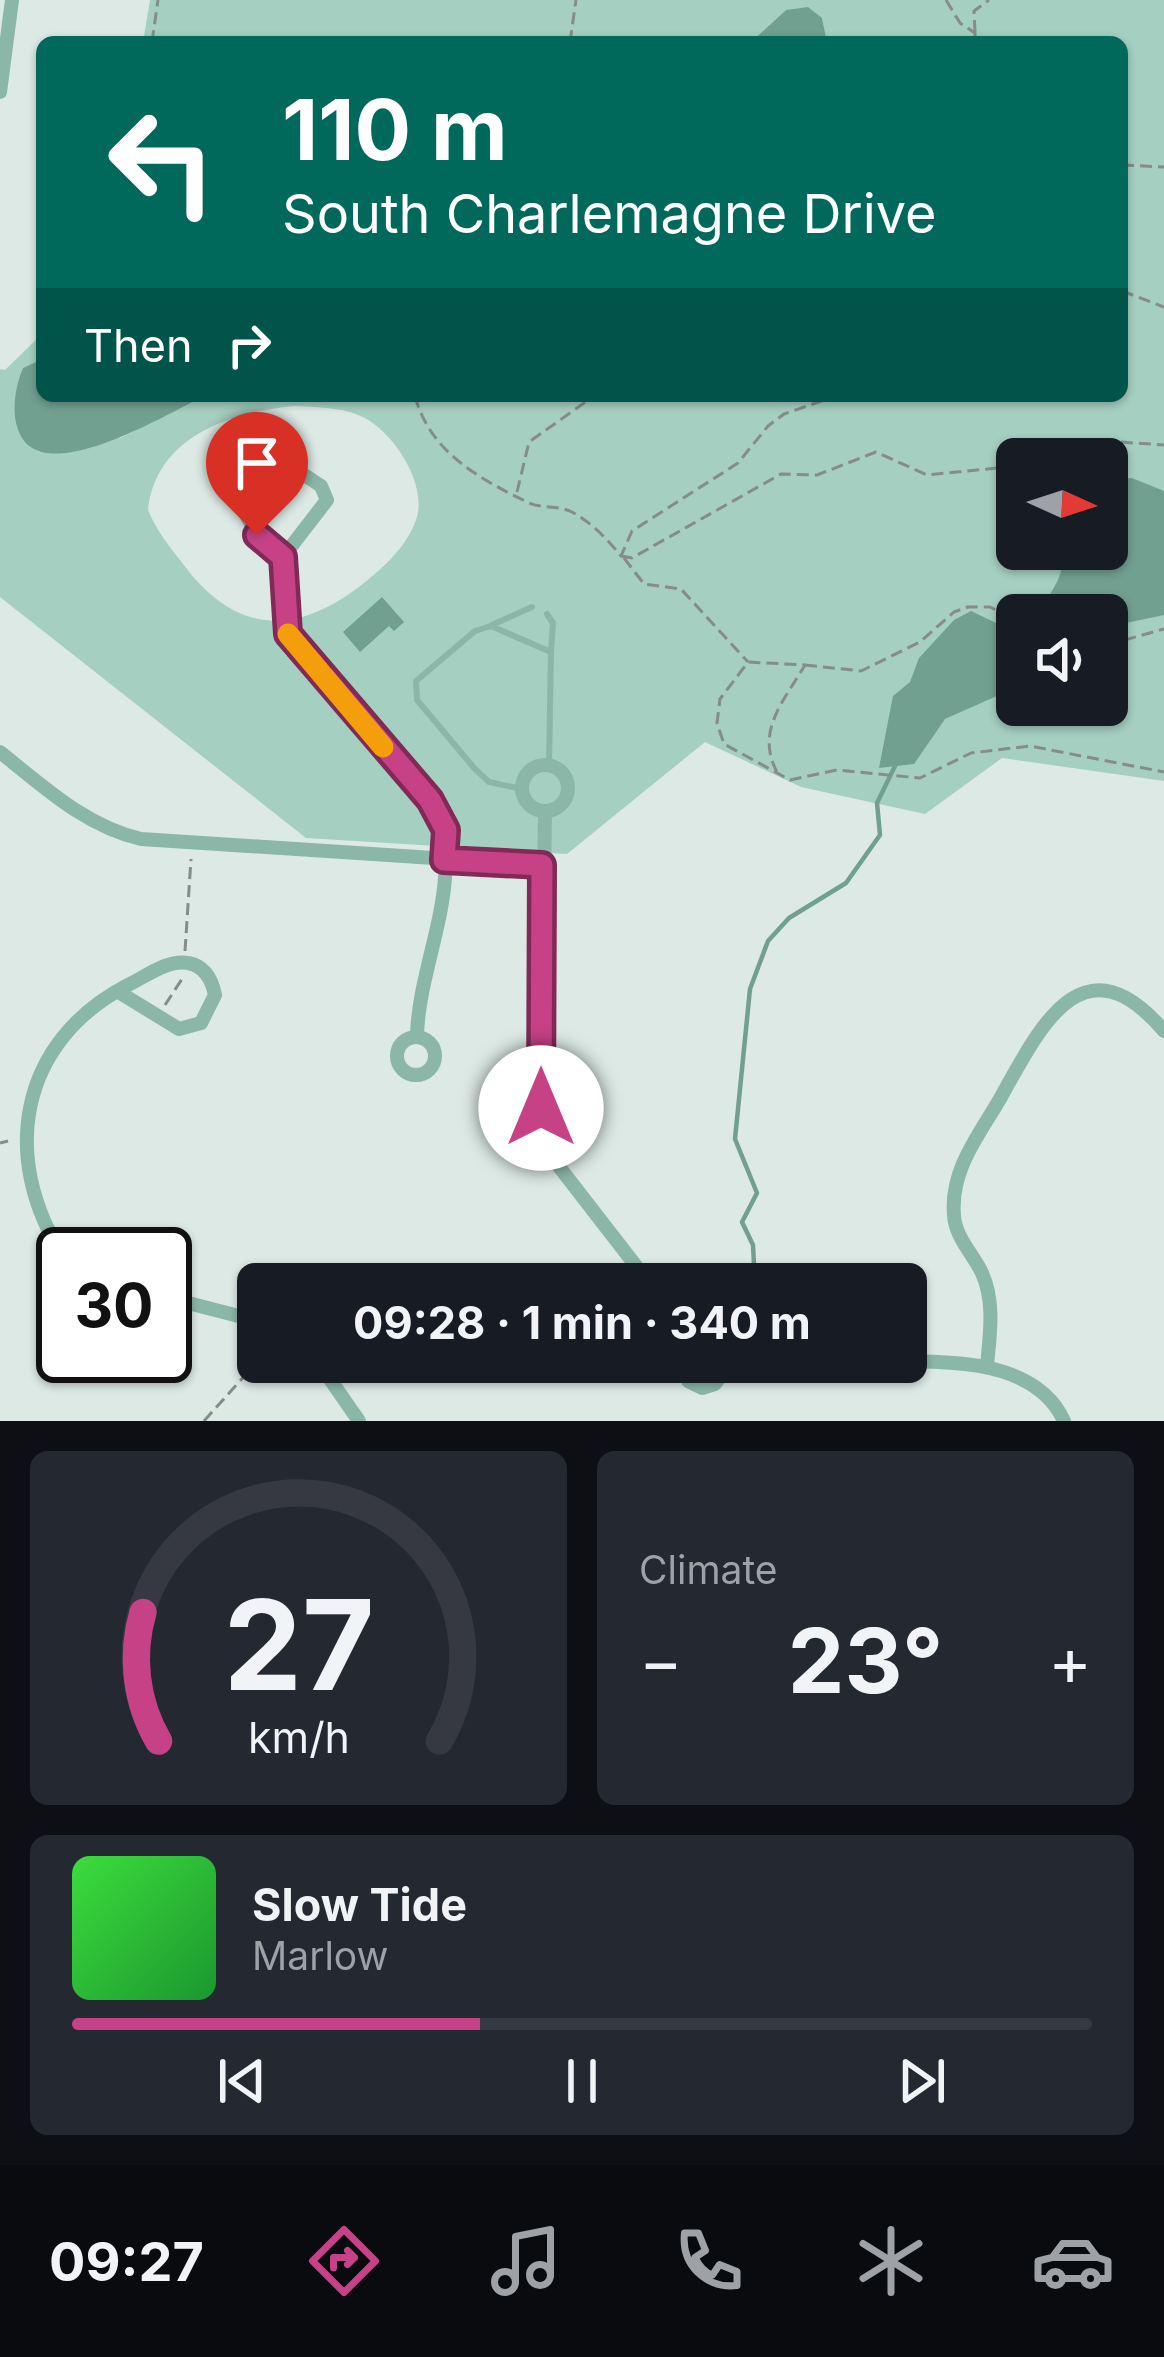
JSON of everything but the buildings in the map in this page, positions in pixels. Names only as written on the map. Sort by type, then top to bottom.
[{"type":"street","points":[[0,92],[12,0]]},
{"type":"street","points":[[283,557],[257,535],[242,508],[246,493],[258,484],[306,476],[321,486],[327,500],[283,557],[288,634],[430,800],[446,830],[437,932],[421,985],[417,1037]]},
{"type":"street","points":[[0,752],[72,809],[113,833],[155,841],[542,865]]},
{"type":"street","points":[[549,765],[562,772],[568,794],[559,807],[545,811],[531,806],[523,789],[528,772],[549,765]]},
{"type":"street","points":[[545,811],[541,1108],[550,1155],[634,1263]]},
{"type":"street","points":[[10,1110],[27,1067],[97,1000],[179,962],[207,974],[215,995],[201,1023],[179,1029],[117,992]]},
{"type":"street","points":[[987,1365],[991,1303],[953,1214],[960,1166],[1033,1036],[1056,1007],[1079,994],[1123,993],[1140,1003],[1164,1031]]},
{"type":"street","points":[[14,1183],[38,1227]]},
{"type":"street","points":[[192,1305],[237,1316]]},
{"type":"street","points":[[927,1366],[987,1365],[1031,1381],[1050,1396],[1064,1421]]},
{"type":"street","points":[[332,1383],[358,1421]]},
{"type":"lane","points":[[523,789],[489,782],[417,700],[416,681],[475,631],[532,608]]},
{"type":"lane","points":[[547,614],[553,623],[549,765]]},
{"type":"lane","points":[[491,626],[551,652]]},
{"type":"path","points":[[153,36],[158,0]]},
{"type":"path","points":[[571,36],[577,0]]},
{"type":"path","points":[[946,0],[960,23],[975,33]]},
{"type":"path","points":[[975,33],[974,11],[989,0]]},
{"type":"path","points":[[1128,165],[1164,167]]},
{"type":"path","points":[[1128,293],[1164,307]]},
{"type":"path","points":[[417,402],[422,422],[462,465],[528,503],[565,508],[587,521],[644,584],[681,589],[748,662],[861,671],[920,642],[953,612],[968,607],[996,612]]},
{"type":"path","points":[[517,494],[529,442],[586,402]]},
{"type":"path","points":[[622,556],[632,531],[738,463],[784,414],[819,402]]},
{"type":"path","points":[[1128,443],[1164,445]]},
{"type":"path","points":[[622,556],[632,558],[781,474],[817,475],[876,452],[927,475],[996,468]]},
{"type":"path","points":[[1128,639],[1164,628]]},
{"type":"path","points":[[748,662],[720,700],[717,723],[724,744],[790,780],[837,770],[920,778],[971,753],[1030,746],[1164,772]]},
{"type":"path","points":[[776,772],[765,743],[769,727],[805,665]]},
{"type":"path","points":[[185,954],[191,851]]},
{"type":"path","points":[[160,1011],[178,991],[183,971]]},
{"type":"path","points":[[0,1142],[8,1141]]},
{"type":"path","points":[[204,1421],[238,1383]]},
{"type":"shaded area","points":[[150,0],[1164,0],[1164,781],[1002,758],[925,814],[801,787],[705,742],[567,854],[306,838],[0,597],[0,369],[5,370],[36,340],[36,362],[23,368],[15,400],[120,438],[193,402],[1128,402],[1128,36],[826,36],[822,18],[786,10],[758,36],[144,36]],"holes":[[[326,408],[370,421],[394,444],[417,490],[416,520],[387,563],[339,601],[291,619],[246,615],[224,605],[203,587],[159,531],[148,510],[154,485],[181,446],[222,422],[270,409]]]},
{"type":"shaded area","points":[[808,7],[822,18],[826,36],[758,36],[786,10]]},
{"type":"shaded area","points":[[36,362],[36,402],[193,402],[107,442],[53,454],[32,448],[19,432],[16,392],[23,368]]},
{"type":"shaded area","points":[[1128,478],[1164,491],[1164,615],[1128,623],[1128,594],[1050,594],[1061,570],[1128,570]]},
{"type":"shaded area","points":[[382,597],[404,622],[394,631],[389,626],[360,652],[343,632]]},
{"type":"shaded area","points":[[971,611],[996,623],[996,696],[945,719],[914,764],[879,768],[893,696],[910,682],[919,658],[954,620]]},
{"type":"waterway","points":[[754,1263],[753,1245],[742,1222],[757,1193],[735,1139],[750,989],[768,941],[789,918],[846,883],[880,835],[877,803],[895,766]]},
{"type":"slow traffic","points":[[288,634],[383,747]]},
{"type":"route","points":[[257,535],[283,557],[288,634],[430,800],[446,830],[444,860],[542,865],[541,1108]]}]
